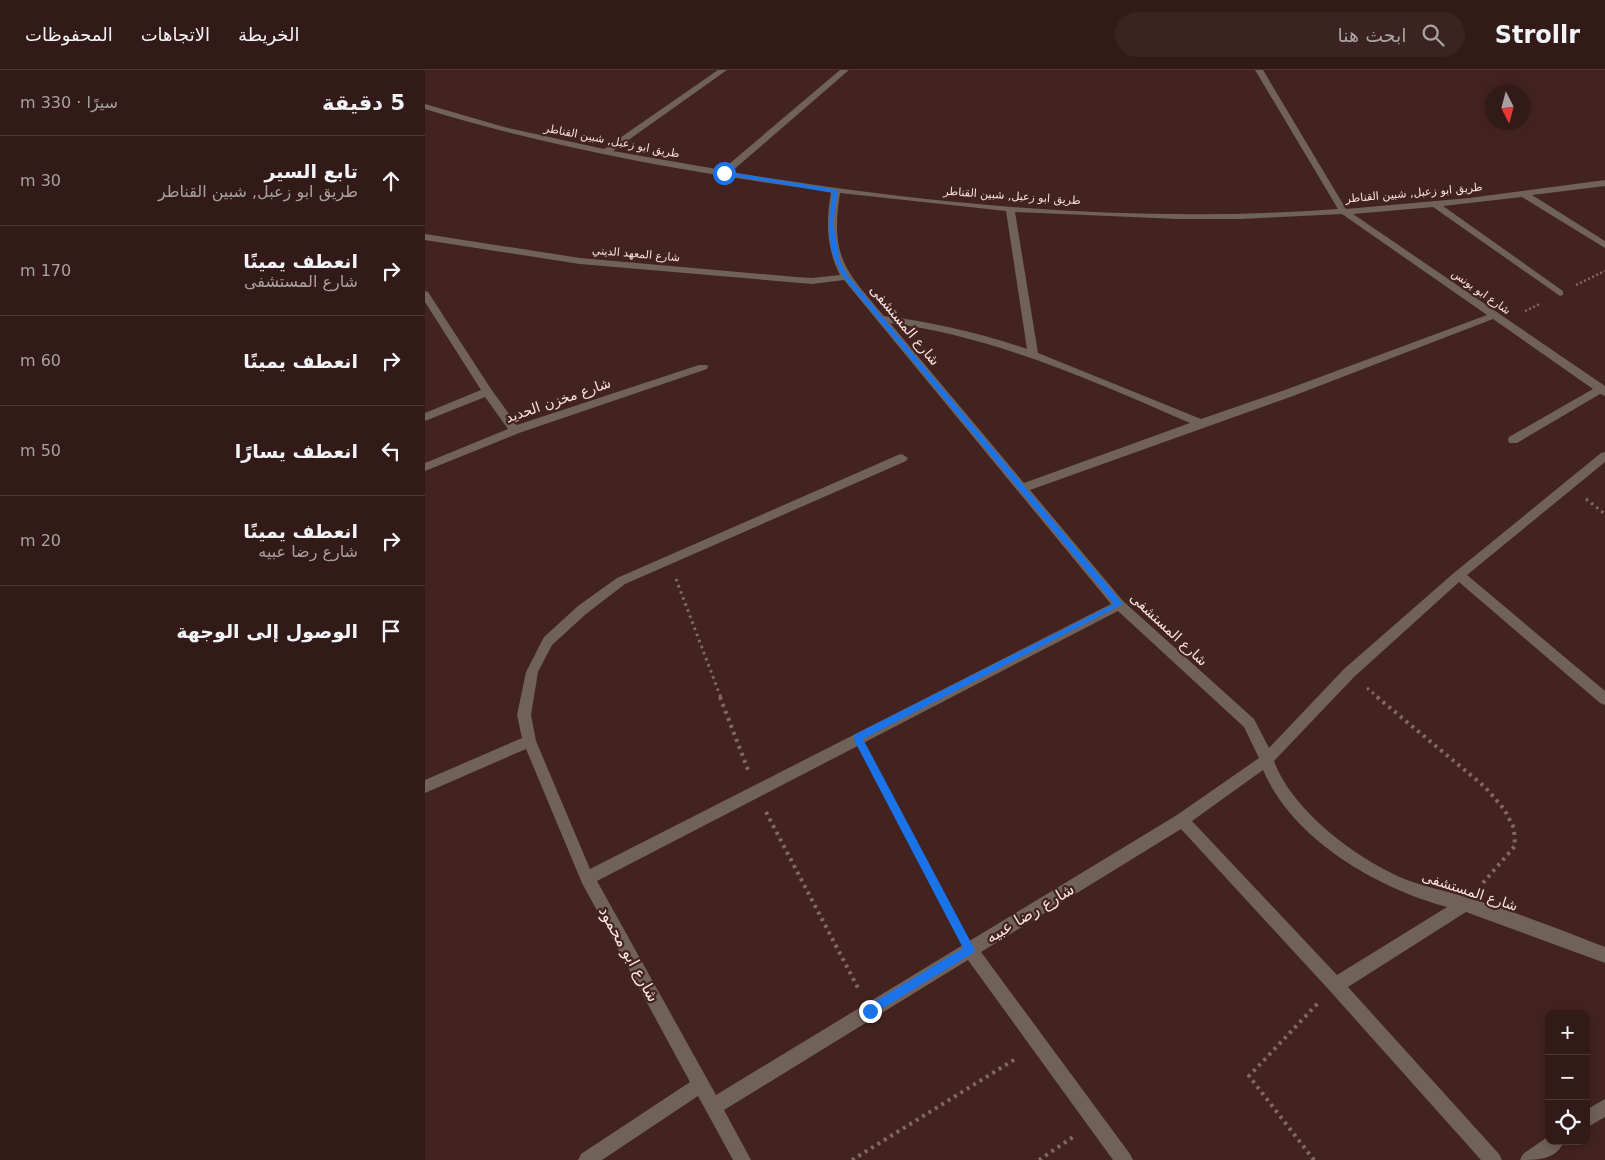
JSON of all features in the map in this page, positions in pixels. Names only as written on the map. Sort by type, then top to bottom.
[{"type":"street","points":[[604,153],[723,70]]},
{"type":"street","points":[[724,173],[845,70]]},
{"type":"street","points":[[1259,70],[1343,211]]},
{"type":"street","name":"طريق ابو زعبل, شبين القناطر","points":[[425,106],[468,120],[604,153],[836,192],[1009,209],[1242,216],[1343,211],[1433,203],[1524,194],[1605,183]]},
{"type":"street","name":"شارع المستشفى","points":[[836,192],[831,223],[837,261],[846,277],[1119,604],[1249,723],[1260,743],[1265,761],[1280,790],[1307,821],[1340,850],[1379,874],[1421,892],[1465,904],[1551,933],[1605,955]]},
{"type":"street","points":[[1524,194],[1605,245]]},
{"type":"street","points":[[1433,203],[1560,293]]},
{"type":"street","points":[[1009,209],[1033,354]]},
{"type":"street","name":"شارع ابو يونس","points":[[1343,211],[1603,390]]},
{"type":"street","name":"شارع المعهد الديني","points":[[425,237],[546,257],[642,268],[796,280],[829,280],[846,277]]},
{"type":"street","points":[[425,294],[487,392],[515,430]]},
{"type":"street","points":[[1023,488],[1298,389],[1493,316]]},
{"type":"street","points":[[880,319],[913,322],[948,329],[1033,354],[1201,423]]},
{"type":"street","name":"شارع مخزن الحديد","points":[[425,468],[515,430],[703,367]]},
{"type":"street","points":[[1513,440],[1603,390]]},
{"type":"street","points":[[425,417],[487,392]]},
{"type":"street","name":"شارع رضا عبيه","points":[[713,1106],[1182,820],[1265,761],[1349,673],[1459,575],[1605,456]]},
{"type":"street","name":"شارع ابو محمود","points":[[742,1160],[587,878],[529,741],[524,716],[532,672],[548,641],[581,610],[621,581],[902,458]]},
{"type":"street","points":[[1459,575],[1605,699]]},
{"type":"street","points":[[587,878],[1119,604]]},
{"type":"street","points":[[425,787],[529,741]]},
{"type":"street","points":[[1182,820],[1336,985],[1493,1160]]},
{"type":"street","points":[[1336,985],[1465,904]]},
{"type":"street","points":[[970,950],[1124,1160]]},
{"type":"street","points":[[587,1160],[701,1084]]},
{"type":"street","points":[[1590,1117],[1605,1107]]},
{"type":"street","points":[[1529,1160],[1550,1145]]},
{"type":"path","points":[[1503,322],[1605,271]]},
{"type":"path","points":[[669,560],[755,791],[870,1011]]},
{"type":"path","points":[[1349,673],[1485,787],[1504,809],[1515,828],[1515,846],[1465,904]]},
{"type":"path","points":[[857,738],[970,950]]},
{"type":"path","points":[[1314,1160],[1249,1076],[1336,985]]},
{"type":"path","points":[[852,1160],[1039,1045]]},
{"type":"path","points":[[1039,1160],[1097,1121]]},
{"type":"route","points":[[724,173],[836,192],[831,223],[833,241],[837,261],[846,277],[1119,604],[857,738],[970,950],[870,1011]]}]
